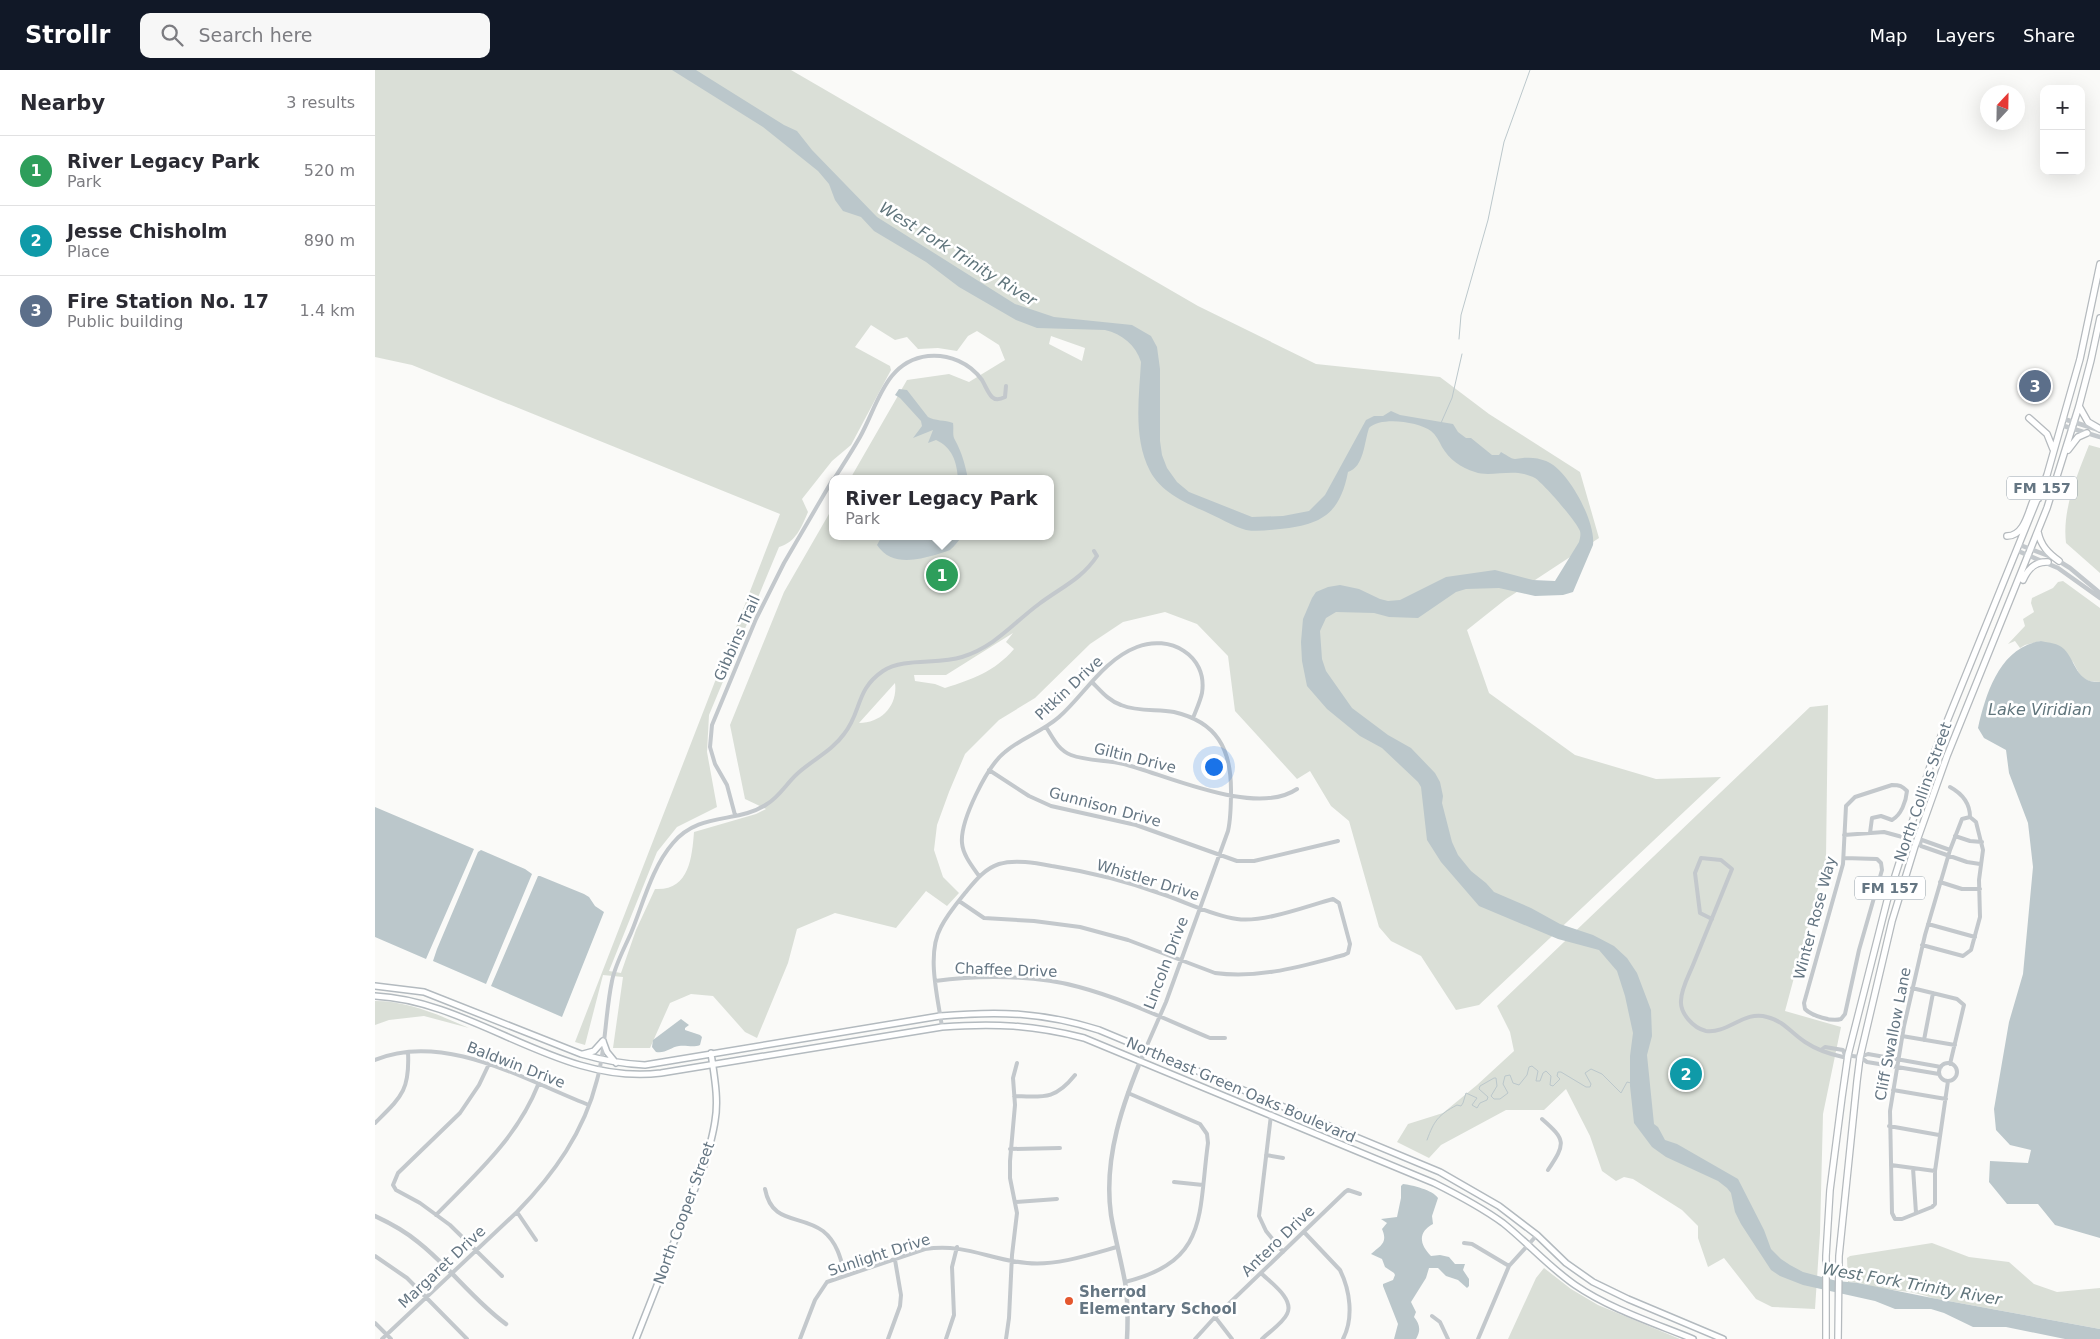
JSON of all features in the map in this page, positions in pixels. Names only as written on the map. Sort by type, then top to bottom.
[{"type":"main road","name":"North Collins Street","points":[[1826,1339],[1826,1256],[1830,1190],[1847,1055],[1887,901],[1935,751],[2019,548],[2038,499],[2064,419],[2100,264]]},
{"type":"main road","name":"North Collins Street","points":[[1838,1339],[1839,1256],[1860,1057],[1892,920],[1947,756],[2038,532],[2079,406],[2100,318]]},
{"type":"main road","points":[[2079,406],[2088,422],[2100,430]]},
{"type":"main road","points":[[2029,418],[2047,434],[2053,451]]},
{"type":"main road","points":[[2063,458],[2071,443],[2087,433]]},
{"type":"main road","points":[[2007,536],[2013,536],[2021,530],[2033,501],[2038,499]]},
{"type":"main road","points":[[2038,532],[2041,544],[2047,552],[2059,561]]},
{"type":"main road","points":[[2015,592],[2031,567],[2048,562]]},
{"type":"main road","points":[[1906,838],[1918,842]]},
{"type":"main road","name":"Northeast Green Oaks Boulevard","points":[[375,986],[424,992],[581,1054],[616,1063],[645,1065],[940,1016],[1001,1012],[1054,1018],[1099,1030],[1441,1172],[1499,1206],[1537,1236],[1571,1267],[1602,1286],[1723,1339]]},
{"type":"main road","name":"Northeast Green Oaks Boulevard","points":[[375,996],[396,997],[435,1007],[573,1063],[599,1070],[641,1075],[798,1052],[942,1027],[990,1024],[1026,1026],[1084,1038],[1434,1183],[1458,1195],[1503,1224],[1560,1274],[1591,1295],[1693,1339]]},
{"type":"main road","points":[[796,1040],[798,1052]]},
{"type":"main road","points":[[581,1054],[593,1051],[603,1041],[607,1052],[616,1063]]},
{"type":"main road","name":"North Cooper Street","points":[[636,1339],[705,1163],[711,1143],[716,1119],[716,1094],[711,1053]]},
{"type":"street","name":"Gibbins Trail","points":[[836,475],[860,436],[883,387],[890,376],[905,365],[929,356],[952,358],[973,370],[992,397],[1000,400],[1005,397],[1006,386]]},
{"type":"street","points":[[2064,419],[2087,433],[2100,437]]},
{"type":"street","points":[[2061,425],[2073,425],[2100,430]]},
{"type":"street","name":"Gibbins Trail","points":[[735,815],[727,785],[715,764],[711,747],[712,725],[756,619],[784,563],[829,486]]},
{"type":"street","points":[[2019,548],[2059,561],[2083,577],[2100,593]]},
{"type":"street","name":"Margaret Drive","points":[[382,1339],[517,1212],[557,1167],[582,1122],[589,1105],[601,1060],[612,978],[660,862],[674,842],[687,830],[703,822],[755,811],[769,804],[799,773],[835,744],[845,733],[863,691],[872,679],[886,669],[909,663],[960,658],[997,640],[1037,605],[1088,570],[1097,556],[1094,551]]},
{"type":"street","points":[[2030,552],[2048,562],[2100,598]]},
{"type":"street","name":"Pitkin Drive","points":[[979,876],[970,864],[962,841],[967,816],[989,770],[1005,752],[1046,727],[1078,699],[1099,673],[1117,659],[1138,646],[1155,642],[1177,646],[1195,660],[1202,676],[1202,693],[1193,718]]},
{"type":"street","name":"Lincoln Drive","points":[[1092,682],[1111,700],[1121,705],[1172,712],[1193,718],[1209,728],[1225,749],[1230,762],[1230,819],[1220,854],[1160,1017],[1128,1093],[1115,1132],[1110,1177],[1111,1214],[1125,1282],[1127,1339]]},
{"type":"street","name":"Giltin Drive","points":[[1046,727],[1057,745],[1071,755],[1121,763],[1231,796],[1249,799],[1276,799],[1289,795],[1297,789]]},
{"type":"street","name":"Gunnison Drive","points":[[989,770],[1029,796],[1051,806],[1136,825],[1237,861],[1253,861],[1338,841]]},
{"type":"street","name":"Winter Rose Way","points":[[1844,858],[1877,859],[1881,863],[1882,870],[1843,1018],[1836,1020],[1810,1014],[1805,1009],[1804,1004],[1844,858],[1845,811],[1848,802],[1855,797],[1899,784],[1907,791],[1904,804],[1895,819],[1875,816],[1870,822],[1870,833]]},
{"type":"street","points":[[1922,945],[1963,956],[1971,950],[1979,917],[1982,842],[1976,822],[1970,817],[1967,804],[1958,792],[1950,787]]},
{"type":"street","name":"Cliff Swallow Lane","points":[[1935,1172],[1936,1200],[1932,1208],[1899,1220],[1893,1217],[1889,1126],[1902,1036],[1922,945],[1948,856],[1962,819],[1970,817]]},
{"type":"street","points":[[1844,835],[1884,832],[1906,838]]},
{"type":"street","points":[[1955,836],[1970,841],[1982,842]]},
{"type":"street","points":[[1950,850],[1922,840],[1918,842],[1920,846],[1948,856],[1980,864]]},
{"type":"street","points":[[1712,919],[1700,913],[1698,907],[1695,873],[1701,858],[1721,860],[1731,869],[1712,919],[1682,993],[1682,1009],[1689,1020],[1705,1031],[1715,1031],[1747,1016],[1766,1016],[1786,1025],[1804,1042],[1824,1053],[1843,1057],[1847,1055],[1860,1057],[1867,1062],[1939,1074],[1942,1079],[1948,1080],[1955,1077],[1956,1072],[1954,1066],[1949,1064],[1941,1067],[1869,1054],[1860,1057]]},
{"type":"street","name":"Whistler Drive","points":[[942,1027],[933,964],[935,945],[940,927],[979,876],[993,866],[1009,862],[1042,864],[1105,876],[1231,918],[1252,920],[1333,899],[1339,903],[1350,948],[1344,955],[1295,968],[1243,976],[1215,973],[1181,960]]},
{"type":"street","points":[[1940,882],[1962,889],[1980,889]]},
{"type":"street","points":[[959,901],[984,918],[1034,921],[1080,927],[1127,940],[1181,960]]},
{"type":"street","points":[[1928,924],[1975,936]]},
{"type":"street","name":"Chaffee Drive","points":[[935,980],[974,978],[1051,981],[1078,986],[1104,994],[1210,1038],[1225,1038]]},
{"type":"street","points":[[1912,988],[1957,999],[1964,1005],[1949,1064]]},
{"type":"street","points":[[1924,1040],[1933,993]]},
{"type":"street","points":[[1902,1036],[1955,1045]]},
{"type":"street","points":[[375,1123],[403,1092],[408,1075],[407,1052]]},
{"type":"street","name":"Baldwin Drive","points":[[375,1060],[407,1052],[445,1052],[489,1064],[589,1105]]},
{"type":"street","points":[[1006,1339],[1017,1212],[1011,1178],[1010,1149],[1014,1096],[1013,1078],[1017,1063]]},
{"type":"street","points":[[489,1064],[479,1084],[460,1113],[399,1173],[393,1182],[396,1190],[436,1215],[502,1276]]},
{"type":"street","points":[[1939,1074],[1941,1067]]},
{"type":"street","points":[[1014,1096],[1054,1094],[1063,1090],[1075,1076]]},
{"type":"street","points":[[1891,1165],[1935,1172],[1948,1080]]},
{"type":"street","points":[[436,1215],[503,1145],[526,1113],[538,1085]]},
{"type":"street","points":[[1893,1090],[1946,1099]]},
{"type":"street","points":[[1125,1282],[1155,1273],[1178,1258],[1187,1247],[1198,1218],[1208,1143],[1207,1134],[1203,1127],[1191,1119],[1128,1093]]},
{"type":"street","points":[[1275,1104],[1271,1115],[1259,1216],[1266,1231],[1283,1252]]},
{"type":"street","points":[[1542,1118],[1555,1130],[1562,1147],[1548,1170]]},
{"type":"street","points":[[1889,1126],[1939,1135]]},
{"type":"street","points":[[1010,1149],[1060,1148]]},
{"type":"street","points":[[1266,1155],[1283,1158]]},
{"type":"street","points":[[1913,1168],[1916,1213]]},
{"type":"street","points":[[1174,1182],[1203,1185]]},
{"type":"street","points":[[765,1189],[769,1204],[777,1212],[822,1231],[831,1240],[839,1252],[845,1275]]},
{"type":"street","name":"Antero Drive","points":[[1195,1339],[1215,1317],[1345,1192],[1348,1190],[1360,1194]]},
{"type":"street","points":[[1016,1202],[1057,1200]]},
{"type":"street","points":[[517,1212],[536,1240]]},
{"type":"street","points":[[375,1216],[401,1229],[419,1242],[488,1311],[506,1324]]},
{"type":"street","points":[[1304,1232],[1339,1270],[1343,1277],[1349,1301],[1348,1326],[1343,1339]]},
{"type":"street","points":[[1478,1339],[1509,1266],[1527,1244],[1537,1236]]},
{"type":"street","points":[[1464,1243],[1475,1245],[1509,1266]]},
{"type":"street","points":[[946,1339],[953,1315],[952,1267],[957,1247]]},
{"type":"street","name":"Sunlight Drive","points":[[800,1339],[820,1291],[827,1282],[925,1249],[957,1247],[1030,1264],[1049,1262],[1117,1247]]},
{"type":"street","points":[[375,1256],[407,1278],[467,1339]]},
{"type":"street","points":[[888,1339],[900,1306],[901,1296],[895,1260]]},
{"type":"street","points":[[1261,1273],[1284,1296],[1289,1307],[1287,1314],[1262,1339]]},
{"type":"street","points":[[1432,1316],[1440,1322],[1448,1339]]},
{"type":"street","points":[[1215,1317],[1232,1339]]},
{"type":"street","points":[[375,1323],[391,1339]]},
{"type":"shaded area","points":[[375,70],[791,70],[1198,306],[1316,364],[1440,377],[1489,414],[1580,472],[1599,538],[1506,599],[1467,630],[1489,693],[1575,755],[1656,779],[1721,777],[1479,1005],[1456,1010],[1421,956],[1391,941],[1379,927],[1349,821],[1331,806],[1310,771],[1297,779],[1235,711],[1228,656],[1197,624],[1165,612],[1123,622],[1090,644],[1035,698],[999,720],[965,754],[937,825],[934,850],[943,877],[959,893],[947,906],[926,891],[896,928],[835,913],[797,929],[788,963],[757,1038],[745,1032],[713,996],[691,994],[670,1003],[650,1048],[613,1048],[623,977],[603,975],[585,1045],[575,1042],[780,514],[412,365],[375,357]],"holes":[[[871,325],[895,340],[907,337],[918,349],[938,348],[957,351],[968,336],[977,331],[999,345],[1005,360],[969,382],[949,374],[907,380],[852,475],[1054,475],[1054,540],[829,540],[829,514],[784,592],[730,725],[745,799],[766,809],[756,814],[694,832],[692,852],[687,871],[675,885],[655,889],[636,930],[621,973],[609,971],[657,852],[677,827],[717,807],[707,752],[709,715],[779,547],[794,538],[808,512],[802,499],[832,461],[851,445],[891,370],[890,366],[855,347]],[[1051,336],[1085,348],[1082,361],[1049,344]],[[1013,633],[1006,642],[1014,649],[999,664],[983,674],[945,688],[935,684],[915,681],[914,675],[946,675]],[[895,683],[894,699],[887,711],[875,720],[859,723]]]},
{"type":"shaded area","points":[[2089,445],[2100,448],[2100,573],[2066,543],[2065,530],[2068,505]]},
{"type":"shaded area","points":[[2063,581],[2100,608],[2100,682],[2089,681],[2081,677],[2073,662],[2041,641],[2020,648],[2015,641],[2008,644],[2025,626],[2023,619],[2034,612],[2031,603],[2032,598],[2053,588],[2058,582]]},
{"type":"shaded area","points":[[1828,705],[1826,859],[1785,1011],[1841,1027],[1823,1114],[1820,1233],[1815,1309],[1772,1307],[1756,1299],[1724,1258],[1708,1267],[1698,1238],[1698,1226],[1682,1210],[1633,1179],[1624,1177],[1616,1181],[1602,1171],[1590,1136],[1566,1089],[1544,1110],[1506,1110],[1441,1145],[1429,1158],[1397,1142],[1408,1124],[1443,1113],[1514,1051],[1510,1032],[1497,1006],[1810,707]]},
{"type":"shaded area","points":[[375,1001],[411,1006],[469,1028],[424,1016],[389,1020],[375,1025]]},
{"type":"shaded area","points":[[1932,1243],[1969,1257],[2009,1262],[2034,1284],[2057,1292],[2100,1288],[2100,1329],[1859,1283],[1848,1283],[1847,1258],[1850,1256]]},
{"type":"shaded area","points":[[1544,1268],[1571,1289],[1598,1305],[1680,1339],[1508,1339],[1536,1278]]},
{"type":"water","points":[[672,70],[696,70],[784,125],[797,131],[812,150],[877,217],[1015,304],[1054,317],[1132,325],[1151,336],[1157,347],[1160,369],[1160,441],[1162,455],[1167,468],[1177,482],[1189,492],[1252,517],[1283,516],[1309,511],[1325,495],[1366,420],[1374,416],[1383,416],[1391,411],[1400,415],[1453,424],[1458,432],[1466,438],[1471,438],[1492,455],[1499,455],[1501,452],[1513,459],[1537,458],[1554,466],[1563,474],[1579,497],[1593,535],[1593,545],[1573,592],[1563,595],[1535,596],[1499,588],[1466,589],[1456,592],[1418,618],[1389,617],[1374,613],[1336,612],[1326,618],[1320,631],[1322,659],[1326,671],[1352,708],[1388,735],[1411,748],[1435,773],[1440,782],[1443,796],[1442,803],[1452,842],[1458,855],[1471,871],[1494,892],[1531,908],[1560,924],[1593,935],[1614,946],[1627,958],[1637,973],[1651,1010],[1652,1036],[1647,1055],[1654,1124],[1658,1127],[1665,1140],[1677,1144],[1738,1179],[1764,1230],[1771,1249],[1781,1259],[1803,1272],[1837,1281],[1858,1283],[2100,1329],[2100,1339],[2065,1339],[2006,1327],[1973,1327],[1931,1309],[1895,1309],[1875,1301],[1803,1285],[1780,1276],[1771,1270],[1741,1224],[1735,1212],[1731,1193],[1727,1188],[1718,1181],[1666,1157],[1652,1147],[1634,1123],[1630,1086],[1630,1056],[1633,1033],[1617,971],[1599,950],[1558,939],[1479,906],[1441,862],[1427,840],[1421,787],[1418,782],[1382,748],[1360,736],[1327,709],[1307,686],[1302,661],[1303,619],[1316,592],[1340,585],[1359,589],[1388,601],[1400,600],[1446,577],[1495,570],[1533,580],[1555,581],[1579,542],[1580,532],[1566,511],[1535,478],[1518,473],[1486,474],[1470,470],[1452,459],[1431,431],[1409,423],[1382,422],[1369,428],[1363,454],[1357,465],[1348,472],[1340,498],[1326,515],[1307,524],[1267,530],[1246,530],[1230,524],[1174,496],[1154,478],[1145,458],[1139,432],[1138,404],[1141,362],[1136,350],[1123,337],[1105,330],[1037,328],[1016,320],[959,287],[926,262],[874,231],[861,217],[843,211],[835,200],[829,184],[818,171],[763,127]]},
{"type":"water","points":[[899,389],[907,390],[928,417],[953,423],[954,436],[960,449],[967,475],[957,475],[953,456],[946,447],[936,440],[928,443],[933,430],[913,438],[922,426],[921,421],[895,395]]},
{"type":"water","points":[[880,540],[959,540],[948,551],[911,560],[896,559],[889,556],[877,545]]},
{"type":"water","name":"Lake Viridian","points":[[2041,641],[2062,647],[2081,676],[2100,682],[2100,1238],[2055,1225],[2038,1204],[2007,1204],[1989,1182],[1990,1161],[2028,1163],[2031,1150],[2010,1145],[1996,1130],[1994,1109],[2009,1022],[2023,974],[2033,867],[2028,823],[2009,773],[2006,750],[1984,738],[1978,728],[1985,700],[2005,662],[2015,652],[2027,645]]},
{"type":"water","points":[[375,807],[474,849],[426,959],[375,937]]},
{"type":"water","points":[[481,850],[525,869],[532,874],[486,984],[433,961],[478,852]]},
{"type":"water","points":[[538,876],[584,894],[589,897],[595,906],[604,912],[562,1017],[491,986]]},
{"type":"water","points":[[681,1019],[689,1025],[685,1030],[702,1037],[700,1045],[679,1046],[662,1052],[656,1052],[652,1047],[653,1040]]},
{"type":"water","points":[[1403,1184],[1427,1190],[1438,1198],[1432,1216],[1433,1224],[1423,1234],[1422,1243],[1431,1256],[1449,1257],[1455,1264],[1465,1264],[1463,1270],[1469,1279],[1469,1286],[1467,1288],[1458,1280],[1446,1276],[1438,1268],[1429,1268],[1426,1278],[1411,1302],[1416,1312],[1414,1317],[1418,1322],[1419,1328],[1416,1339],[1394,1339],[1398,1324],[1383,1284],[1393,1280],[1395,1275],[1385,1267],[1382,1259],[1371,1254],[1384,1241],[1382,1229],[1387,1223],[1381,1219],[1397,1217],[1401,1198],[1401,1186]]},
{"type":"waterway","points":[[1459,339],[1461,315],[1488,220],[1504,142],[1530,70]]},
{"type":"waterway","points":[[1441,423],[1452,398],[1462,354]]},
{"type":"waterway","points":[[1427,1140],[1437,1119],[1457,1105],[1461,1106],[1466,1093],[1477,1098],[1472,1105],[1477,1108],[1488,1097],[1479,1089],[1480,1086],[1496,1078],[1497,1086],[1491,1096],[1494,1099],[1500,1099],[1508,1093],[1503,1084],[1505,1076],[1510,1075],[1513,1083],[1519,1085],[1527,1075],[1529,1067],[1532,1066],[1538,1071],[1536,1081],[1540,1081],[1543,1073],[1546,1071],[1551,1076],[1550,1085],[1553,1086],[1560,1079],[1557,1076],[1558,1072],[1561,1072],[1586,1087],[1590,1087],[1591,1084],[1585,1073],[1591,1069],[1602,1074],[1621,1093],[1627,1082],[1631,1083]]},
{"type":"place","name":"Fire Station No. 17","points":[[2035,386]]},
{"type":"place","name":"River Legacy Park","points":[[942,575]]},
{"type":"place","name":"Jesse Chisholm","points":[[1686,1074]]},
{"type":"place","name":"Sherrod Elementary School","points":[[1069,1301]]},
{"type":"water label","name":"West Fork Trinity River","points":[[958,254]]},
{"type":"water label","name":"West Fork Trinity River","points":[[1912,1284]]}]
